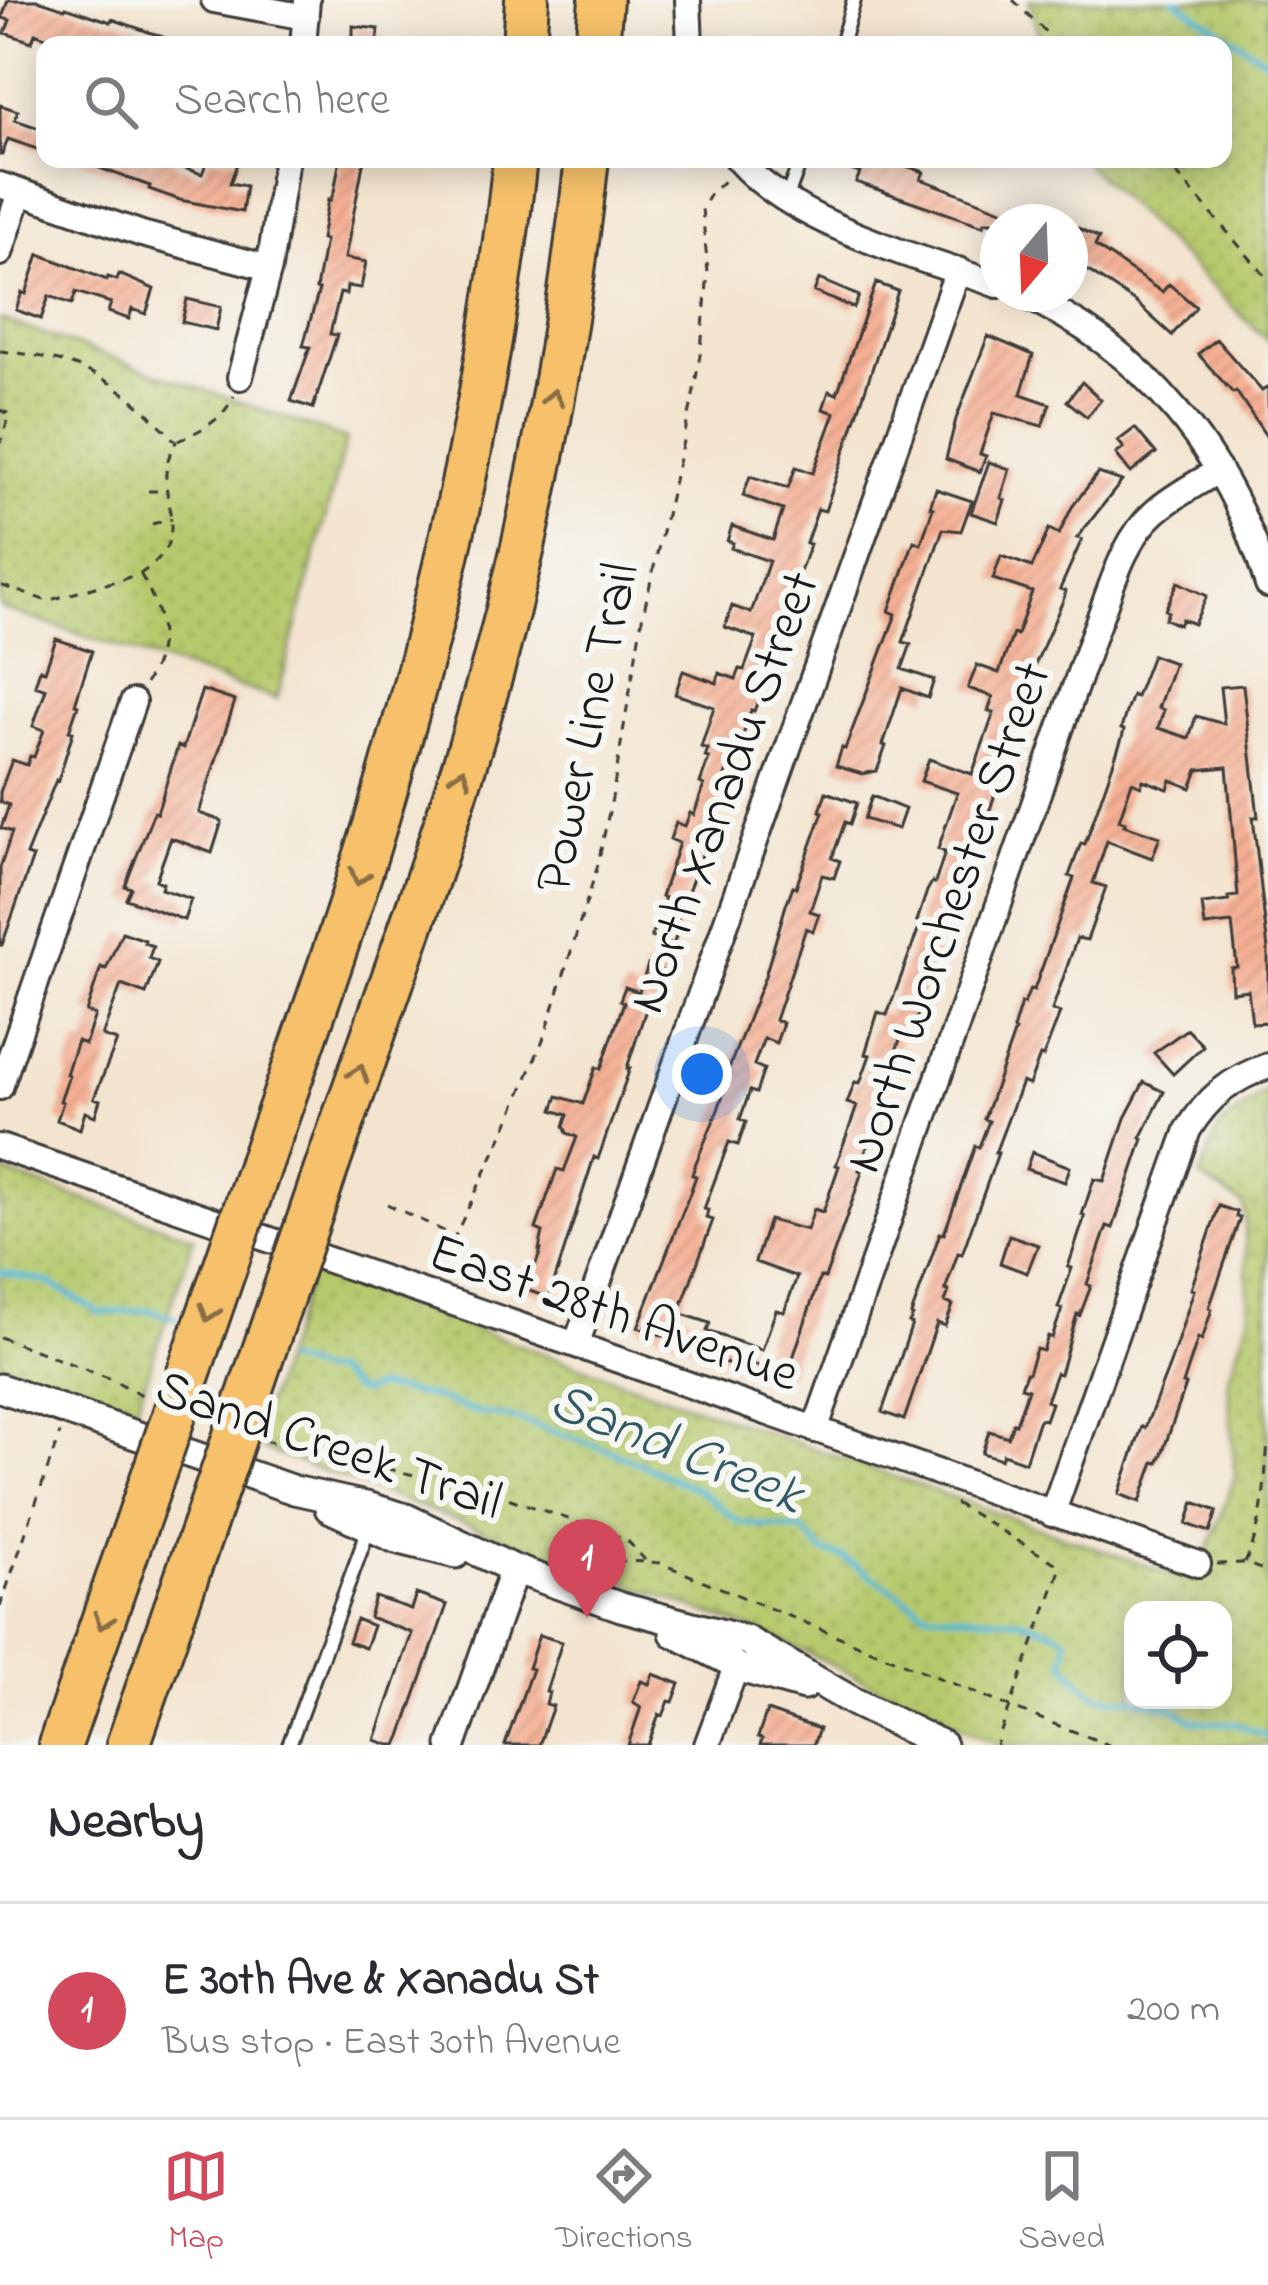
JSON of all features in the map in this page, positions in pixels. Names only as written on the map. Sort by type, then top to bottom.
[{"type":"highway","points":[[525,36],[527,0]]},
{"type":"highway","points":[[598,36],[601,0]]},
{"type":"highway","points":[[60,1745],[352,898],[435,610],[479,411],[513,168]]},
{"type":"highway","points":[[128,1745],[460,780],[495,661],[552,407],[586,168]]},
{"type":"street","points":[[214,0],[306,9]]},
{"type":"street","points":[[688,0],[690,36]]},
{"type":"street","points":[[238,386],[269,268],[285,168]]},
{"type":"street","points":[[747,168],[785,201],[833,224],[980,278]]},
{"type":"street","points":[[0,253],[10,189],[155,238],[269,268]]},
{"type":"street","name":"North Xanadu Street","points":[[576,1345],[958,270]]},
{"type":"street","points":[[1056,312],[1081,325],[1135,367],[1179,413],[1219,470],[1248,527],[1268,585]]},
{"type":"street","name":"North Worchester Street","points":[[815,1430],[1122,561],[1153,514],[1219,470]]},
{"type":"street","points":[[0,1087],[133,702]]},
{"type":"street","points":[[1052,1514],[1188,1130],[1221,1088],[1268,1066]]},
{"type":"street","name":"East 28th Avenue","points":[[0,1147],[1198,1564]]},
{"type":"street","points":[[0,1388],[293,1490],[406,1518],[514,1569]]},
{"type":"street","points":[[293,1490],[396,1539],[514,1569],[621,1607],[854,1702],[942,1745]]},
{"type":"street","points":[[452,1745],[514,1569]]},
{"type":"street","points":[[707,1745],[741,1656]]},
{"type":"lane","points":[[844,36],[854,0]]},
{"type":"lane","points":[[785,201],[798,168]]},
{"type":"lane","points":[[289,1745],[368,1528]]},
{"type":"path","points":[[1013,0],[1050,36]]},
{"type":"path","name":"Power Line Trail","points":[[428,1296],[544,1035],[597,868],[647,596],[701,349],[708,273],[702,208],[734,168]]},
{"type":"path","points":[[1172,168],[1268,279]]},
{"type":"path","points":[[0,351],[70,362],[96,374],[139,404],[176,442]]},
{"type":"path","points":[[0,585],[47,601],[140,574],[162,555],[172,534],[164,467],[176,442],[217,422],[238,386]]},
{"type":"path","points":[[0,410],[10,414],[0,443]]},
{"type":"path","points":[[148,491],[166,490]]},
{"type":"path","points":[[152,524],[172,519]]},
{"type":"path","points":[[140,574],[160,620],[162,638],[148,678]]},
{"type":"path","points":[[387,1204],[454,1236]]},
{"type":"path","points":[[0,1337],[146,1397]]},
{"type":"path","points":[[0,1607],[59,1436]]},
{"type":"path","points":[[255,1436],[496,1494],[626,1539],[646,1562]]},
{"type":"path","points":[[1244,1563],[1261,1520],[1268,1442]]},
{"type":"path","points":[[944,1477],[956,1504],[1055,1563],[1058,1573],[997,1745]]},
{"type":"path","name":"Sand Creek Trail","points":[[554,1559],[660,1563],[1109,1745]]},
{"type":"path","points":[[1198,1564],[1244,1563],[1268,1572]]},
{"type":"green space","points":[[1029,0],[1268,0],[1268,341],[1090,168],[1232,168],[1232,36],[1039,36]]},
{"type":"green space","points":[[0,319],[346,439],[277,699],[0,608]]},
{"type":"green space","points":[[1268,1091],[1268,1745],[1000,1745],[778,1639],[252,1445],[312,1272],[1196,1583],[1235,1477],[1228,1379],[1249,1318],[1244,1205],[1200,1177],[1219,1127]]},
{"type":"green space","points":[[0,1171],[194,1237],[135,1411],[0,1363]]},
{"type":"building","points":[[8,0],[38,0],[160,36],[35,33],[32,42],[5,33],[10,20],[2,18]]},
{"type":"building","points":[[353,26],[379,29],[378,36],[353,36]]},
{"type":"building","points":[[0,105],[18,111],[15,120],[36,127],[36,149],[8,139],[0,155]]},
{"type":"building","points":[[100,168],[183,168],[202,174],[204,168],[236,168],[230,183],[246,186],[242,212],[180,200]]},
{"type":"building","points":[[338,168],[362,168],[345,258],[366,262],[361,288],[347,286],[346,294],[340,293],[330,334],[337,335],[313,408],[291,401],[310,347],[303,346],[319,290],[325,240],[321,239],[328,200]]},
{"type":"building","points":[[844,168],[912,168],[924,172],[921,179],[986,204],[980,204],[980,225],[856,182],[860,173]]},
{"type":"building","points":[[1088,233],[1099,238],[1095,246],[1162,292],[1169,284],[1196,307],[1172,335],[1135,302],[1090,272]]},
{"type":"building","points":[[39,254],[107,280],[117,280],[119,274],[154,289],[146,314],[132,309],[129,319],[108,312],[111,303],[76,292],[72,304],[49,296],[41,319],[16,310]]},
{"type":"building","points":[[819,279],[859,296],[854,308],[814,292]]},
{"type":"building","points":[[876,283],[898,291],[825,511],[818,509],[806,543],[810,544],[777,635],[782,636],[771,667],[738,751],[734,749],[723,782],[729,784],[677,920],[681,922],[673,945],[651,937],[679,843],[670,839],[676,823],[685,826],[690,813],[694,815],[704,785],[700,783],[709,758],[705,757],[708,749],[701,747],[714,707],[675,694],[683,671],[717,683],[719,673],[736,679],[740,669],[744,670],[756,638],[725,627],[732,606],[751,613],[769,561],[731,548],[733,543],[727,541],[732,526],[773,540],[783,510],[743,496],[750,476],[788,488],[796,467],[813,473],[835,413],[823,409],[829,391],[837,394]]},
{"type":"building","points":[[187,299],[221,307],[216,330],[182,322]]},
{"type":"building","points":[[988,336],[1033,355],[1021,394],[1050,404],[1042,426],[994,413],[980,454],[986,456],[980,472],[946,459]]},
{"type":"building","points":[[1216,339],[1262,391],[1268,387],[1268,439],[1236,391],[1198,354]]},
{"type":"building","points":[[1082,382],[1101,400],[1087,417],[1067,401]]},
{"type":"building","points":[[1135,428],[1156,453],[1131,473],[1116,454],[1124,448],[1118,441]]},
{"type":"building","points":[[989,462],[1010,469],[998,522],[971,513]]},
{"type":"building","points":[[1098,473],[1122,481],[1077,538],[1082,539],[1060,589],[1066,591],[1064,598],[1035,665],[992,790],[996,791],[985,825],[969,864],[963,872],[958,870],[932,946],[937,948],[917,1004],[921,1006],[915,1024],[903,1031],[855,1193],[787,1376],[752,1364],[750,1372],[722,1362],[724,1356],[638,1327],[696,1176],[692,1175],[695,1165],[823,812],[826,792],[857,803],[832,858],[840,861],[834,878],[822,875],[810,911],[819,914],[813,931],[806,928],[775,1020],[783,1023],[776,1043],[764,1038],[754,1065],[764,1069],[740,1119],[746,1122],[738,1145],[729,1142],[704,1209],[708,1210],[706,1218],[713,1220],[679,1313],[710,1323],[707,1331],[762,1350],[776,1310],[784,1312],[797,1277],[755,1262],[769,1220],[807,1230],[814,1209],[823,1212],[857,1106],[847,1103],[870,1055],[865,1054],[878,1012],[887,1015],[921,922],[917,921],[927,891],[935,883],[945,852],[938,849],[957,793],[921,781],[929,759],[972,774],[994,713],[988,711],[993,697],[968,688],[977,665],[999,673],[1032,592],[993,579],[1001,556],[1032,567],[1049,529],[1059,534]]},
{"type":"building","points":[[936,489],[972,501],[961,531],[943,529],[903,642],[911,644],[902,669],[934,680],[928,698],[902,688],[877,771],[862,774],[836,766],[896,614],[889,611],[914,541],[921,544]]},
{"type":"building","points":[[1178,582],[1207,596],[1194,624],[1165,619]]},
{"type":"building","points":[[56,639],[92,651],[58,781],[26,855],[33,857],[0,945],[0,868],[12,832],[1,828],[9,805],[0,802],[0,792],[12,760],[27,765],[44,730],[33,726],[46,689],[35,685]]},
{"type":"building","points":[[1152,655],[1174,663],[1158,708],[1164,710],[1158,728],[1189,738],[1196,716],[1224,724],[1220,687],[1243,685],[1268,950],[1268,1022],[1252,1023],[1248,990],[1232,992],[1231,968],[1237,967],[1232,923],[1205,926],[1202,904],[1238,896],[1227,767],[1198,770],[1191,788],[1171,780],[1168,789],[1143,780],[1141,786],[1132,782],[1119,820],[1160,837],[1152,858],[1107,841],[1093,883],[1106,887],[1087,940],[1077,938],[1052,1010],[1060,1013],[1043,1057],[1029,1085],[1022,1082],[995,1153],[962,1254],[958,1253],[945,1290],[949,1291],[945,1302],[953,1305],[945,1326],[937,1323],[904,1420],[882,1412],[911,1315],[940,1233],[944,1234],[975,1146],[979,1147],[989,1121],[984,1119],[1021,1003],[1034,990],[1074,878],[1069,876],[1122,738],[1126,712]]},
{"type":"building","points":[[202,690],[235,701],[199,813],[222,821],[212,853],[171,838],[156,880],[163,883],[161,889],[191,899],[184,920],[126,899],[131,888],[125,886]]},
{"type":"building","points":[[872,796],[905,809],[898,829],[864,819]]},
{"type":"building","points":[[122,932],[153,946],[149,958],[158,962],[146,994],[121,985],[102,1036],[117,1041],[94,1098],[100,1100],[95,1116],[85,1112],[80,1129],[57,1120],[60,1101],[77,1041],[85,1044],[95,1015],[86,1012],[101,967],[106,969]]},
{"type":"building","points":[[648,965],[667,973],[656,1006],[648,1003],[630,1068],[598,1159],[594,1157],[549,1298],[527,1290],[541,1250],[543,1232],[536,1229],[557,1169],[564,1171],[577,1137],[564,1126],[568,1115],[553,1110],[558,1096],[583,1104],[596,1067],[601,1069],[625,987],[639,992]]},
{"type":"building","points":[[1187,1029],[1203,1046],[1173,1074],[1154,1053]]},
{"type":"building","points":[[1144,1082],[1164,1092],[1141,1138],[1113,1228],[1107,1226],[1087,1284],[1091,1286],[1046,1401],[1051,1403],[1045,1420],[1038,1422],[1025,1462],[982,1453],[989,1431],[1008,1437],[1016,1424],[1028,1389],[1021,1387],[1026,1373],[1036,1349],[1043,1351],[1048,1336],[1052,1338],[1062,1309],[1058,1308],[1072,1268],[1068,1267],[1094,1179],[1104,1181],[1125,1118]]},
{"type":"building","points":[[1032,1152],[1070,1167],[1065,1182],[1026,1169]]},
{"type":"building","points":[[1219,1206],[1237,1212],[1240,1218],[1162,1454],[1154,1462],[1140,1502],[1119,1494],[1170,1364]]},
{"type":"building","points":[[1009,1235],[1038,1245],[1027,1273],[1000,1263]]},
{"type":"building","points":[[1194,1502],[1217,1511],[1210,1532],[1187,1524]]},
{"type":"building","points":[[416,1594],[447,1605],[401,1736],[397,1745],[390,1745],[375,1740],[412,1633],[369,1617],[375,1597],[411,1609]]},
{"type":"building","points":[[356,1619],[373,1626],[365,1648],[348,1642]]},
{"type":"building","points":[[539,1635],[562,1642],[546,1691],[546,1704],[553,1706],[539,1745],[505,1745],[532,1669],[528,1668]]},
{"type":"building","points":[[653,1674],[680,1684],[673,1702],[669,1701],[663,1716],[659,1714],[648,1745],[628,1745],[641,1707],[633,1702],[641,1681],[649,1684]]},
{"type":"building","points":[[767,1711],[819,1729],[813,1745],[760,1745]]},
{"type":"waterway","points":[[1175,0],[1230,36]]},
{"type":"waterway","points":[[1232,37],[1268,61]]},
{"type":"waterway","name":"Sand Creek","points":[[0,1272],[47,1282],[100,1313],[149,1310],[176,1318]]},
{"type":"waterway","name":"Sand Creek","points":[[285,1361],[334,1372],[360,1393],[377,1387],[433,1397],[617,1453],[702,1492],[739,1522],[802,1530],[822,1551],[844,1558],[927,1612],[1022,1620],[1058,1633],[1068,1639],[1064,1661],[1086,1687],[1099,1695],[1124,1698]]},
{"type":"waterway","name":"Sand Creek","points":[[1174,1709],[1193,1721],[1236,1724],[1268,1736]]},
{"type":"place","name":"E 30th Ave & Xanadu St","points":[[587,1618]]}]
